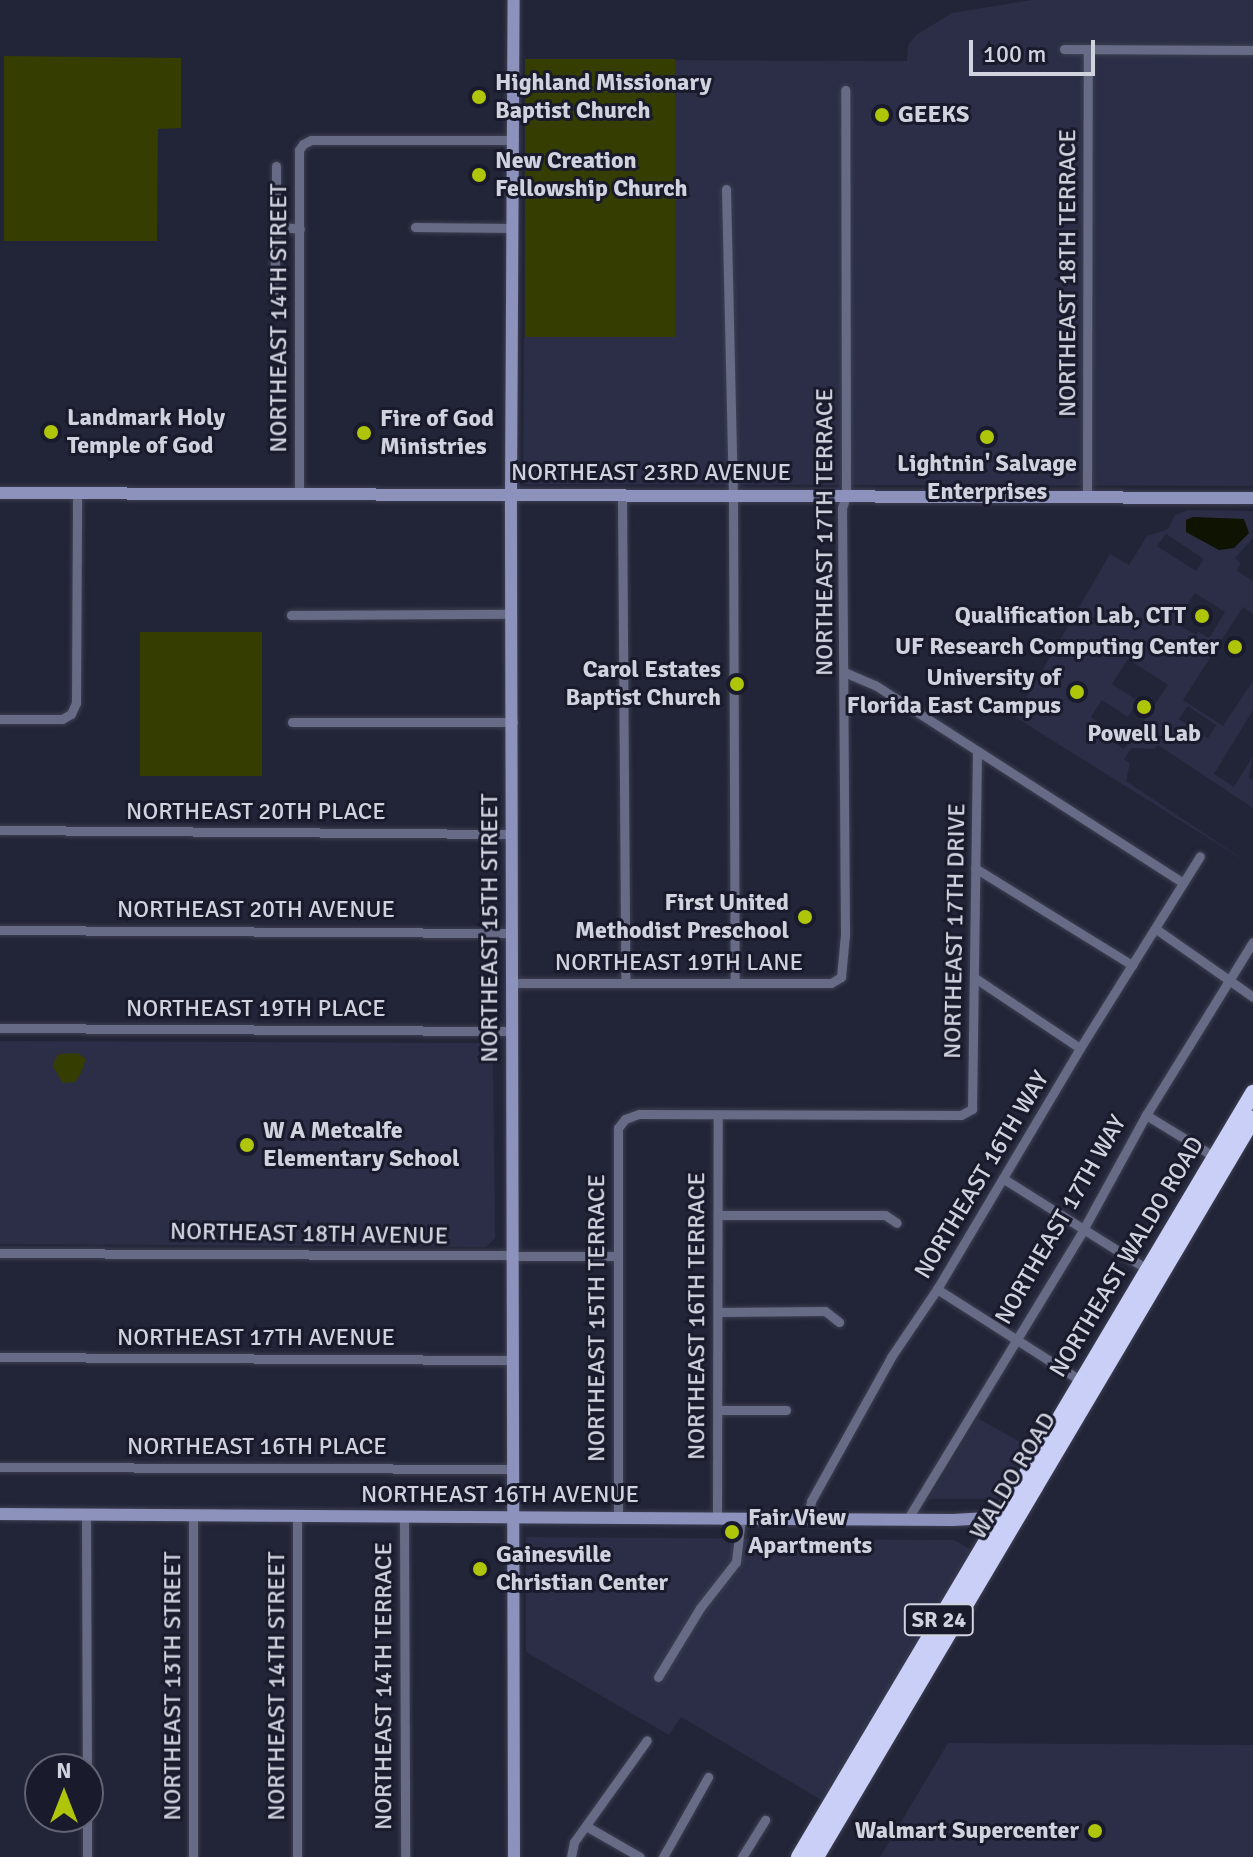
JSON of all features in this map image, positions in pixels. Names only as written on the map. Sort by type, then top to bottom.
[{"type":"highway","name":"NORTHEAST WALDO ROAD","points":[[1220,1161],[1253,1093]]},
{"type":"highway","name":"WALDO ROAD","points":[[816,1857],[1220,1161],[1253,1119]]},
{"type":"highway","name":"NORTHEAST WALDO ROAD","points":[[1043,1446],[1088,1385]]},
{"type":"highway","name":"WALDO ROAD","points":[[799,1857],[1011,1518],[1043,1446]]},
{"type":"street","name":"NORTHEAST 15TH STREET","points":[[514,0],[511,495],[514,1857]]},
{"type":"street","points":[[1064,49],[1253,50]]},
{"type":"street","name":"NORTHEAST 18TH TERRACE","points":[[1087,497],[1088,49]]},
{"type":"street","name":"NORTHEAST 17TH TERRACE","points":[[842,975],[845,949],[842,508],[846,496],[845,90]]},
{"type":"street","name":"NORTHEAST 14TH STREET","points":[[299,494],[299,150],[311,140],[514,140]]},
{"type":"street","points":[[274,295],[276,166]]},
{"type":"street","points":[[726,189],[733,496],[735,982]]},
{"type":"street","points":[[276,226],[300,229]]},
{"type":"street","points":[[415,227],[512,228]]},
{"type":"street","name":"NORTHEAST 23RD AVENUE","points":[[0,493],[1253,498]]},
{"type":"street","points":[[0,719],[62,719],[72,712],[76,703],[77,493]]},
{"type":"street","points":[[622,496],[625,982]]},
{"type":"street","points":[[291,615],[511,614]]},
{"type":"street","points":[[844,672],[875,685],[1183,883]]},
{"type":"street","points":[[292,722],[513,722]]},
{"type":"street","name":"NORTHEAST 17TH DRIVE","points":[[718,1115],[961,1115],[972,1109],[977,753]]},
{"type":"street","name":"NORTHEAST 20TH PLACE","points":[[0,830],[512,834]]},
{"type":"street","name":"NORTHEAST 16TH WAY","points":[[807,1519],[811,1501],[891,1357],[937,1289],[1080,1048],[1200,856]]},
{"type":"street","points":[[975,868],[1132,965]]},
{"type":"street","points":[[1156,929],[1253,997]]},
{"type":"street","name":"NORTHEAST 20TH AVENUE","points":[[0,930],[511,933]]},
{"type":"street","name":"NORTHEAST 17TH WAY","points":[[907,1520],[1083,1230],[1146,1115],[1253,942]]},
{"type":"street","name":"NORTHEAST 19TH LANE","points":[[512,983],[831,983],[842,975]]},
{"type":"street","points":[[975,978],[1080,1048]]},
{"type":"street","name":"NORTHEAST 19TH PLACE","points":[[0,1028],[512,1031]]},
{"type":"street","name":"NORTHEAST 15TH TERRACE","points":[[618,1517],[616,1141],[623,1121],[639,1114],[718,1115]]},
{"type":"street","name":"NORTHEAST 16TH TERRACE","points":[[717,1518],[718,1115]]},
{"type":"street","points":[[1146,1115],[1220,1161]]},
{"type":"street","points":[[1004,1179],[1154,1273]]},
{"type":"street","points":[[718,1215],[885,1215],[897,1223]]},
{"type":"street","name":"NORTHEAST 18TH AVENUE","points":[[0,1253],[617,1256]]},
{"type":"street","points":[[937,1289],[1014,1341],[1088,1385]]},
{"type":"street","points":[[718,1312],[825,1311],[839,1322]]},
{"type":"street","name":"NORTHEAST 17TH AVENUE","points":[[0,1357],[513,1360]]},
{"type":"street","points":[[719,1410],[786,1410]]},
{"type":"street","name":"NORTHEAST 16TH PLACE","points":[[0,1467],[513,1469]]},
{"type":"street","name":"NORTHEAST 16TH AVENUE","points":[[0,1514],[907,1520],[1011,1518]]},
{"type":"street","points":[[86,1514],[87,1753]]},
{"type":"street","name":"NORTHEAST 13TH STREET","points":[[193,1515],[193,1857]]},
{"type":"street","name":"NORTHEAST 14TH STREET","points":[[297,1515],[297,1857]]},
{"type":"street","name":"NORTHEAST 14TH TERRACE","points":[[404,1516],[405,1857]]},
{"type":"street","points":[[658,1677],[700,1608],[736,1562],[741,1518]]},
{"type":"street","points":[[571,1857],[574,1842],[647,1740]]},
{"type":"street","points":[[663,1857],[708,1777]]},
{"type":"street","points":[[742,1857],[765,1820]]},
{"type":"street","points":[[586,1826],[640,1857]]},
{"type":"street","points":[[87,1833],[87,1857]]},
{"type":"shaded area","points":[[1032,0],[1253,0],[1253,486],[523,484],[524,337],[674,337],[675,60],[907,61],[908,45],[916,35],[952,13]]},
{"type":"shaded area","name":"University of Florida East Campus","points":[[1188,510],[1253,511],[1253,538],[1235,558],[1240,563],[1237,571],[1253,581],[1253,614],[1243,607],[1183,700],[1223,726],[1253,681],[1253,710],[1214,774],[1234,787],[1253,756],[1249,778],[1253,780],[1253,808],[1158,745],[1154,749],[1132,748],[1124,759],[1130,763],[1126,781],[1253,866],[1015,717],[1110,554],[1129,565],[1147,536],[1168,529],[1175,515]],"holes":[[[1166,534],[1204,559],[1196,571],[1157,546]],[[1195,593],[1225,612],[1209,638],[1180,626],[1182,621],[1178,619]],[[1128,659],[1168,685],[1124,749],[1098,732],[1095,728],[1099,723],[1091,717],[1102,700],[1128,717],[1138,701],[1112,684]],[[1188,706],[1216,725],[1208,738],[1179,719]]]},
{"type":"shaded area","points":[[1193,517],[1244,519],[1249,533],[1234,548],[1219,550],[1186,532],[1186,520]]},
{"type":"shaded area","name":"W A Metcalfe Elementary School","points":[[0,1041],[485,1043],[493,1052],[495,1238],[486,1247],[0,1244]]},
{"type":"shaded area","points":[[978,1418],[1030,1448],[997,1499],[929,1499]]},
{"type":"shaded area","points":[[526,1537],[954,1540],[971,1550],[823,1801],[681,1717],[669,1735],[526,1652]]},
{"type":"shaded area","points":[[948,1743],[1253,1745],[1253,1857],[880,1857]]},
{"type":"green space","points":[[4,56],[181,58],[181,128],[158,129],[157,241],[4,241]]},
{"type":"green space","points":[[525,59],[675,59],[675,337],[525,337]]},
{"type":"green space","points":[[140,632],[262,632],[262,776],[140,776]]},
{"type":"green space","points":[[77,1053],[86,1059],[81,1073],[75,1082],[63,1083],[53,1067],[55,1059],[59,1054]]},
{"type":"place","name":"Highland Missionary Baptist Church","points":[[479,97]]},
{"type":"place","name":"GEEKS","points":[[882,115]]},
{"type":"place","name":"New Creation Fellowship Church","points":[[479,175]]},
{"type":"place","name":"Landmark Holy Temple of God","points":[[51,432]]},
{"type":"place","name":"Fire of God Ministries","points":[[364,433]]},
{"type":"place","name":"Lightnin' Salvage Enterprises","points":[[987,437]]},
{"type":"place","name":"Qualification Lab, CTT","points":[[1202,616]]},
{"type":"place","name":"UF Research Computing Center","points":[[1235,647]]},
{"type":"place","name":"Carol Estates Baptist Church","points":[[737,684]]},
{"type":"place","name":"University of Florida East Campus","points":[[1077,692]]},
{"type":"place","name":"Powell Lab","points":[[1144,707]]},
{"type":"place","name":"First United Methodist Preschool","points":[[805,917]]},
{"type":"place","name":"W A Metcalfe Elementary School","points":[[247,1145]]},
{"type":"place","name":"Fair View Apartments","points":[[732,1532]]},
{"type":"place","name":"Gainesville Christian Center","points":[[480,1569]]},
{"type":"place","name":"Walmart Supercenter","points":[[1095,1831]]}]
